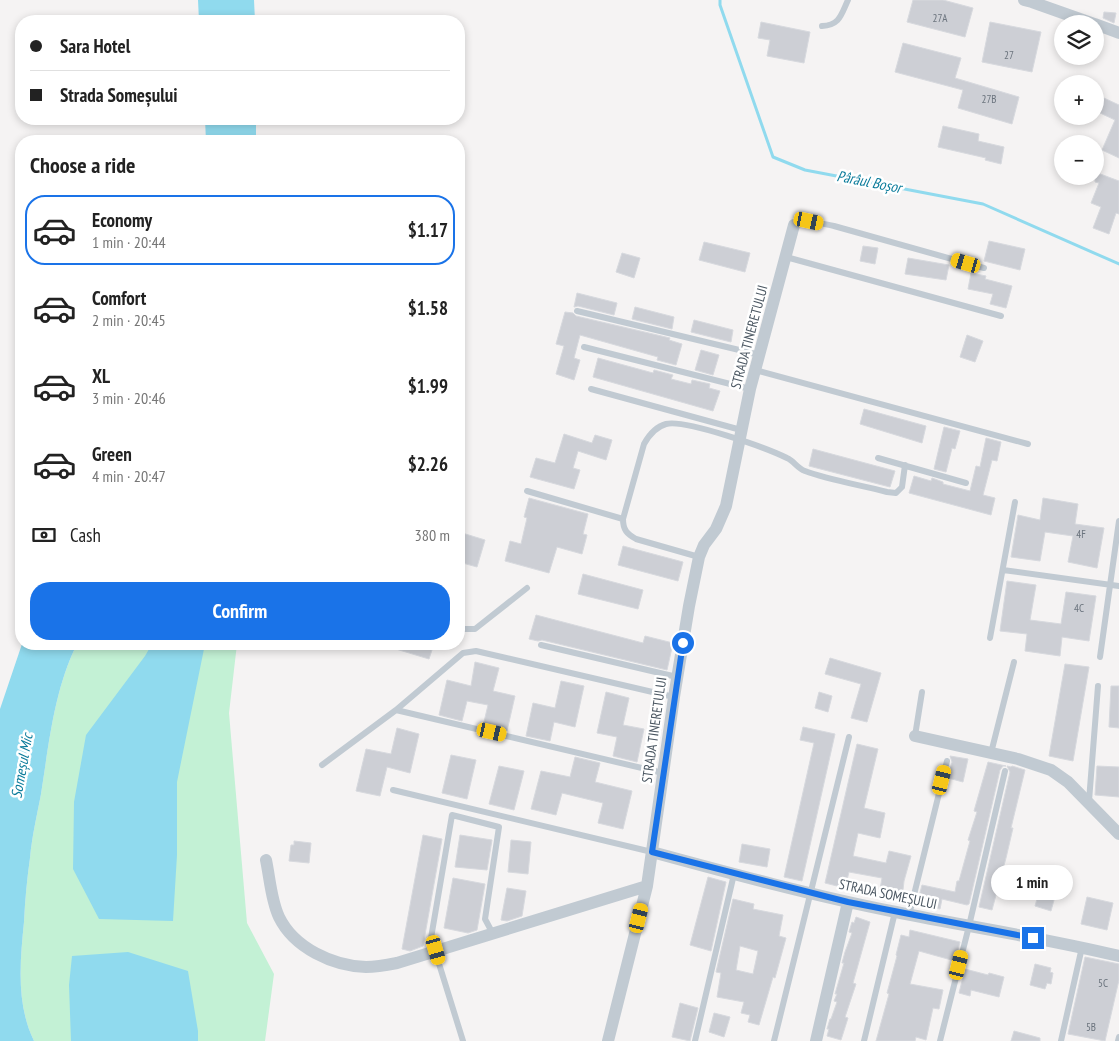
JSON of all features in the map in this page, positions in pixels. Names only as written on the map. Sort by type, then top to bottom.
[{"type":"street","points":[[1024,0],[1069,15]]},
{"type":"street","points":[[1104,28],[1119,33]]},
{"type":"street","name":"STRADA TINERETULUI","points":[[608,1041],[647,886],[677,677],[699,557],[704,545],[721,519],[726,506],[750,389],[794,226]]},
{"type":"street","points":[[915,736],[1018,759],[1051,770],[1089,801],[1119,834]]},
{"type":"street","name":"STRADA SOMEȘULUI","points":[[652,852],[848,902],[1082,947],[1119,956]]},
{"type":"street","points":[[266,860],[275,904],[280,918],[300,943],[314,953],[343,964],[366,967],[397,963],[492,932],[647,886]]},
{"type":"street","points":[[816,1041],[848,902]]},
{"type":"lane","points":[[822,26],[832,26],[840,18],[848,0]]},
{"type":"lane","points":[[794,226],[804,221],[809,221],[834,226],[984,268]]},
{"type":"lane","points":[[786,257],[1001,316]]},
{"type":"lane","points":[[577,312],[760,355]]},
{"type":"lane","points":[[584,346],[750,389]]},
{"type":"lane","points":[[755,370],[1028,444]]},
{"type":"lane","points":[[591,389],[740,435],[784,456],[805,471],[887,492],[896,493],[902,487],[905,465]]},
{"type":"lane","points":[[699,557],[636,538],[628,534],[623,527],[623,519],[644,444],[656,428],[675,423],[740,435]]},
{"type":"lane","points":[[878,458],[966,483]]},
{"type":"lane","points":[[527,491],[623,519]]},
{"type":"lane","points":[[990,638],[1015,502]]},
{"type":"lane","points":[[1100,657],[1119,521]]},
{"type":"lane","points":[[1003,570],[1119,586]]},
{"type":"lane","points":[[465,629],[476,629],[527,588]]},
{"type":"lane","points":[[541,645],[677,677]]},
{"type":"lane","points":[[322,765],[396,710],[463,653],[469,651],[476,651],[674,697]]},
{"type":"lane","points":[[991,753],[1014,662]]},
{"type":"lane","points":[[1089,801],[1098,686]]},
{"type":"lane","points":[[915,736],[922,692]]},
{"type":"lane","points":[[396,710],[663,772]]},
{"type":"lane","points":[[774,1041],[849,737]]},
{"type":"lane","points":[[909,915],[947,761]]},
{"type":"lane","points":[[940,1041],[1005,771]]},
{"type":"lane","points":[[393,790],[652,852]]},
{"type":"lane","points":[[463,1041],[431,938],[452,815],[499,826],[485,919],[492,932]]},
{"type":"lane","points":[[695,1041],[734,874]]},
{"type":"lane","points":[[864,1041],[895,912]]},
{"type":"lane","points":[[1061,1041],[1082,947]]},
{"type":"lane","points":[[1118,1041],[1119,1037]]},
{"type":"green space","points":[[74,650],[236,650],[229,713],[247,923],[274,974],[265,1041],[34,1041],[24,1012],[21,983],[21,952],[27,882],[53,718]]},
{"type":"water","points":[[198,0],[254,0],[255,15],[199,15]]},
{"type":"water","points":[[205,125],[256,125],[256,135],[206,135]]},
{"type":"water","name":"Someșul Mic","points":[[20,650],[74,650],[63,680],[53,718],[27,882],[21,952],[21,983],[24,1012],[34,1041],[0,1041],[0,709]]},
{"type":"water","points":[[148,650],[204,650],[177,782],[177,855],[173,921],[99,919],[73,869],[74,802],[86,735]]},
{"type":"water","points":[[128,952],[188,971],[198,1041],[71,1041],[69,985],[72,956]]},
{"type":"building","points":[[913,0],[943,0],[973,8],[965,37],[907,22]]},
{"type":"building","points":[[1104,12],[1116,13],[1114,23],[1104,18]]},
{"type":"building","points":[[761,22],[810,32],[804,63],[767,56],[770,40],[758,38]]},
{"type":"building","points":[[990,22],[1041,32],[1032,72],[982,62]]},
{"type":"building","points":[[903,43],[961,58],[955,78],[1019,97],[1012,124],[958,108],[963,90],[895,72]]},
{"type":"building","points":[[1104,98],[1119,105],[1119,158],[1104,151],[1104,145],[1115,120],[1104,115]]},
{"type":"building","points":[[943,126],[979,134],[978,141],[1004,147],[1001,164],[985,160],[986,158],[938,147]]},
{"type":"building","points":[[1104,175],[1119,181],[1119,214],[1116,213],[1109,234],[1093,228],[1101,207],[1091,203],[1098,185],[1104,185]]},
{"type":"building","points":[[989,241],[1025,249],[1020,270],[984,261]]},
{"type":"building","points":[[704,242],[750,253],[745,272],[699,260]]},
{"type":"building","points":[[863,246],[878,248],[875,264],[860,261]]},
{"type":"building","points":[[622,253],[640,258],[634,278],[616,272]]},
{"type":"building","points":[[908,258],[949,265],[946,280],[905,274]]},
{"type":"building","points":[[971,273],[986,276],[985,279],[1012,286],[1006,308],[990,304],[993,294],[968,289]]},
{"type":"building","points":[[577,293],[617,303],[614,315],[578,306],[574,307]]},
{"type":"building","points":[[635,307],[674,317],[672,329],[632,319]]},
{"type":"building","points":[[565,312],[670,338],[669,340],[682,344],[676,365],[657,360],[658,357],[580,335],[574,358],[580,360],[574,380],[556,374],[564,346],[556,344]]},
{"type":"building","points":[[694,320],[733,330],[731,342],[691,332]]},
{"type":"building","points":[[967,335],[983,341],[975,362],[960,357]]},
{"type":"building","points":[[701,350],[719,355],[713,375],[695,370]]},
{"type":"building","points":[[598,358],[653,373],[654,370],[673,375],[671,379],[691,384],[692,380],[710,384],[709,388],[720,391],[713,411],[593,377]]},
{"type":"building","points":[[864,409],[926,426],[922,443],[860,424]]},
{"type":"building","points":[[944,427],[960,431],[955,449],[952,448],[946,472],[934,469]]},
{"type":"building","points":[[564,434],[592,443],[595,435],[612,440],[606,460],[578,451],[573,468],[580,470],[574,489],[530,477],[536,458],[555,463]]},
{"type":"building","points":[[986,438],[1001,442],[997,461],[992,460],[983,495],[995,498],[991,515],[909,493],[914,476],[931,481],[932,478],[943,482],[943,484],[970,491],[976,466],[980,467]]},
{"type":"building","points":[[813,449],[895,471],[890,487],[809,466]]},
{"type":"building","points":[[529,498],[588,514],[583,534],[587,535],[582,554],[557,547],[549,573],[505,561],[510,541],[521,544],[527,518],[524,517]]},
{"type":"building","points":[[1043,498],[1078,504],[1075,524],[1104,528],[1097,568],[1068,562],[1073,536],[1045,532],[1040,561],[1011,557],[1018,515],[1040,520]]},
{"type":"building","points":[[465,534],[485,540],[477,567],[465,564]]},
{"type":"building","points":[[623,546],[683,562],[678,581],[618,565]]},
{"type":"building","points":[[583,574],[643,590],[638,609],[578,594]]},
{"type":"building","points":[[1007,581],[1036,585],[1030,620],[1061,624],[1066,592],[1096,596],[1089,641],[1062,637],[1060,656],[1025,651],[1027,634],[1000,631]]},
{"type":"building","points":[[536,615],[643,643],[645,636],[673,643],[667,670],[542,640],[529,639]]},
{"type":"building","points":[[399,650],[432,650],[429,659]]},
{"type":"building","points":[[830,658],[881,673],[867,722],[851,718],[861,684],[825,674]]},
{"type":"building","points":[[475,662],[499,668],[493,691],[515,696],[507,731],[483,726],[488,705],[467,701],[462,721],[439,715],[447,680],[471,686]]},
{"type":"building","points":[[1065,664],[1089,667],[1073,761],[1049,756]]},
{"type":"building","points":[[561,681],[584,686],[575,727],[554,722],[550,741],[526,736],[533,703],[555,708]]},
{"type":"building","points":[[1111,686],[1119,686],[1119,728],[1109,727]]},
{"type":"building","points":[[606,692],[629,698],[623,725],[644,729],[637,762],[613,756],[617,737],[597,733]]},
{"type":"building","points":[[819,692],[832,696],[828,712],[815,708]]},
{"type":"building","points":[[803,727],[835,734],[802,881],[784,877],[814,743],[800,740]]},
{"type":"building","points":[[397,728],[419,734],[410,773],[387,767],[380,796],[356,791],[366,749],[391,754]]},
{"type":"building","points":[[857,744],[878,749],[864,808],[885,813],[880,838],[858,833],[853,856],[886,863],[889,851],[911,856],[904,881],[902,899],[879,895],[882,878],[849,872],[845,888],[825,883]]},
{"type":"building","points":[[451,755],[476,760],[467,799],[442,793]]},
{"type":"building","points":[[950,756],[968,759],[963,782],[948,778],[952,762]]},
{"type":"building","points":[[575,757],[600,763],[595,782],[632,791],[623,829],[598,823],[603,803],[562,793],[556,815],[531,809],[541,771],[570,777]]},
{"type":"building","points":[[988,762],[1006,766],[1003,766],[1000,770],[969,904],[942,899],[940,909],[917,904],[922,885],[955,892],[970,841],[968,840],[977,812],[974,811]]},
{"type":"building","points":[[499,766],[524,771],[514,810],[489,804]]},
{"type":"building","points":[[1007,766],[1025,770],[1006,858],[992,910],[979,907],[1010,772]]},
{"type":"building","points":[[1097,766],[1119,767],[1119,797],[1095,795]]},
{"type":"building","points":[[423,835],[442,839],[423,946],[410,951],[402,949]]},
{"type":"building","points":[[460,835],[492,840],[487,870],[455,867]]},
{"type":"building","points":[[511,840],[531,842],[528,874],[508,872]]},
{"type":"building","points":[[294,841],[311,843],[309,863],[289,861],[291,845],[294,845]]},
{"type":"building","points":[[742,844],[770,849],[767,867],[739,862]]},
{"type":"building","points":[[708,877],[726,882],[711,951],[690,945]]},
{"type":"building","points":[[453,878],[485,884],[477,930],[468,933],[444,928]]},
{"type":"building","points":[[1041,885],[1057,889],[1051,911],[1035,906]]},
{"type":"building","points":[[507,888],[526,891],[522,916],[507,921],[501,920]]},
{"type":"building","points":[[1087,897],[1113,903],[1107,930],[1081,924]]},
{"type":"building","points":[[733,899],[754,904],[753,909],[783,915],[779,936],[786,938],[759,1025],[748,1022],[750,1015],[741,1013],[744,1002],[717,997],[721,973],[716,972]],"holes":[[[740,946],[758,951],[753,974],[736,970]]]},
{"type":"building","points":[[856,917],[870,922],[853,983],[856,984],[845,1017],[848,1018],[841,1040],[827,1036],[829,1029],[827,1029],[837,1002],[834,1001],[837,994],[835,994],[844,963],[842,963],[845,952],[852,933],[849,932],[852,922],[854,923]]},
{"type":"building","points":[[910,930],[960,942],[955,961],[919,951],[910,984],[943,990],[939,1009],[933,1008],[926,1040],[916,1037],[915,1041],[876,1041],[889,994],[887,993],[901,935],[909,937]]},
{"type":"building","points":[[1085,957],[1119,964],[1119,980],[1105,1041],[1068,1034]]},
{"type":"building","points":[[1035,964],[1051,968],[1050,972],[1053,973],[1051,984],[1047,983],[1045,989],[1030,985]]},
{"type":"building","points":[[965,969],[1004,977],[999,997],[971,990],[970,996],[959,993]]},
{"type":"building","points":[[680,1003],[698,1008],[690,1041],[672,1037]]},
{"type":"building","points":[[714,1013],[730,1017],[724,1037],[709,1032]]},
{"type":"building","points":[[1014,1031],[1040,1038],[1040,1041],[1011,1041]]},
{"type":"waterway","name":"Pârâul Boșor","points":[[720,0],[720,5],[773,157],[805,170],[983,204],[1119,264]]},
{"type":"route","points":[[683,643],[652,852],[848,902],[1033,938]]}]
